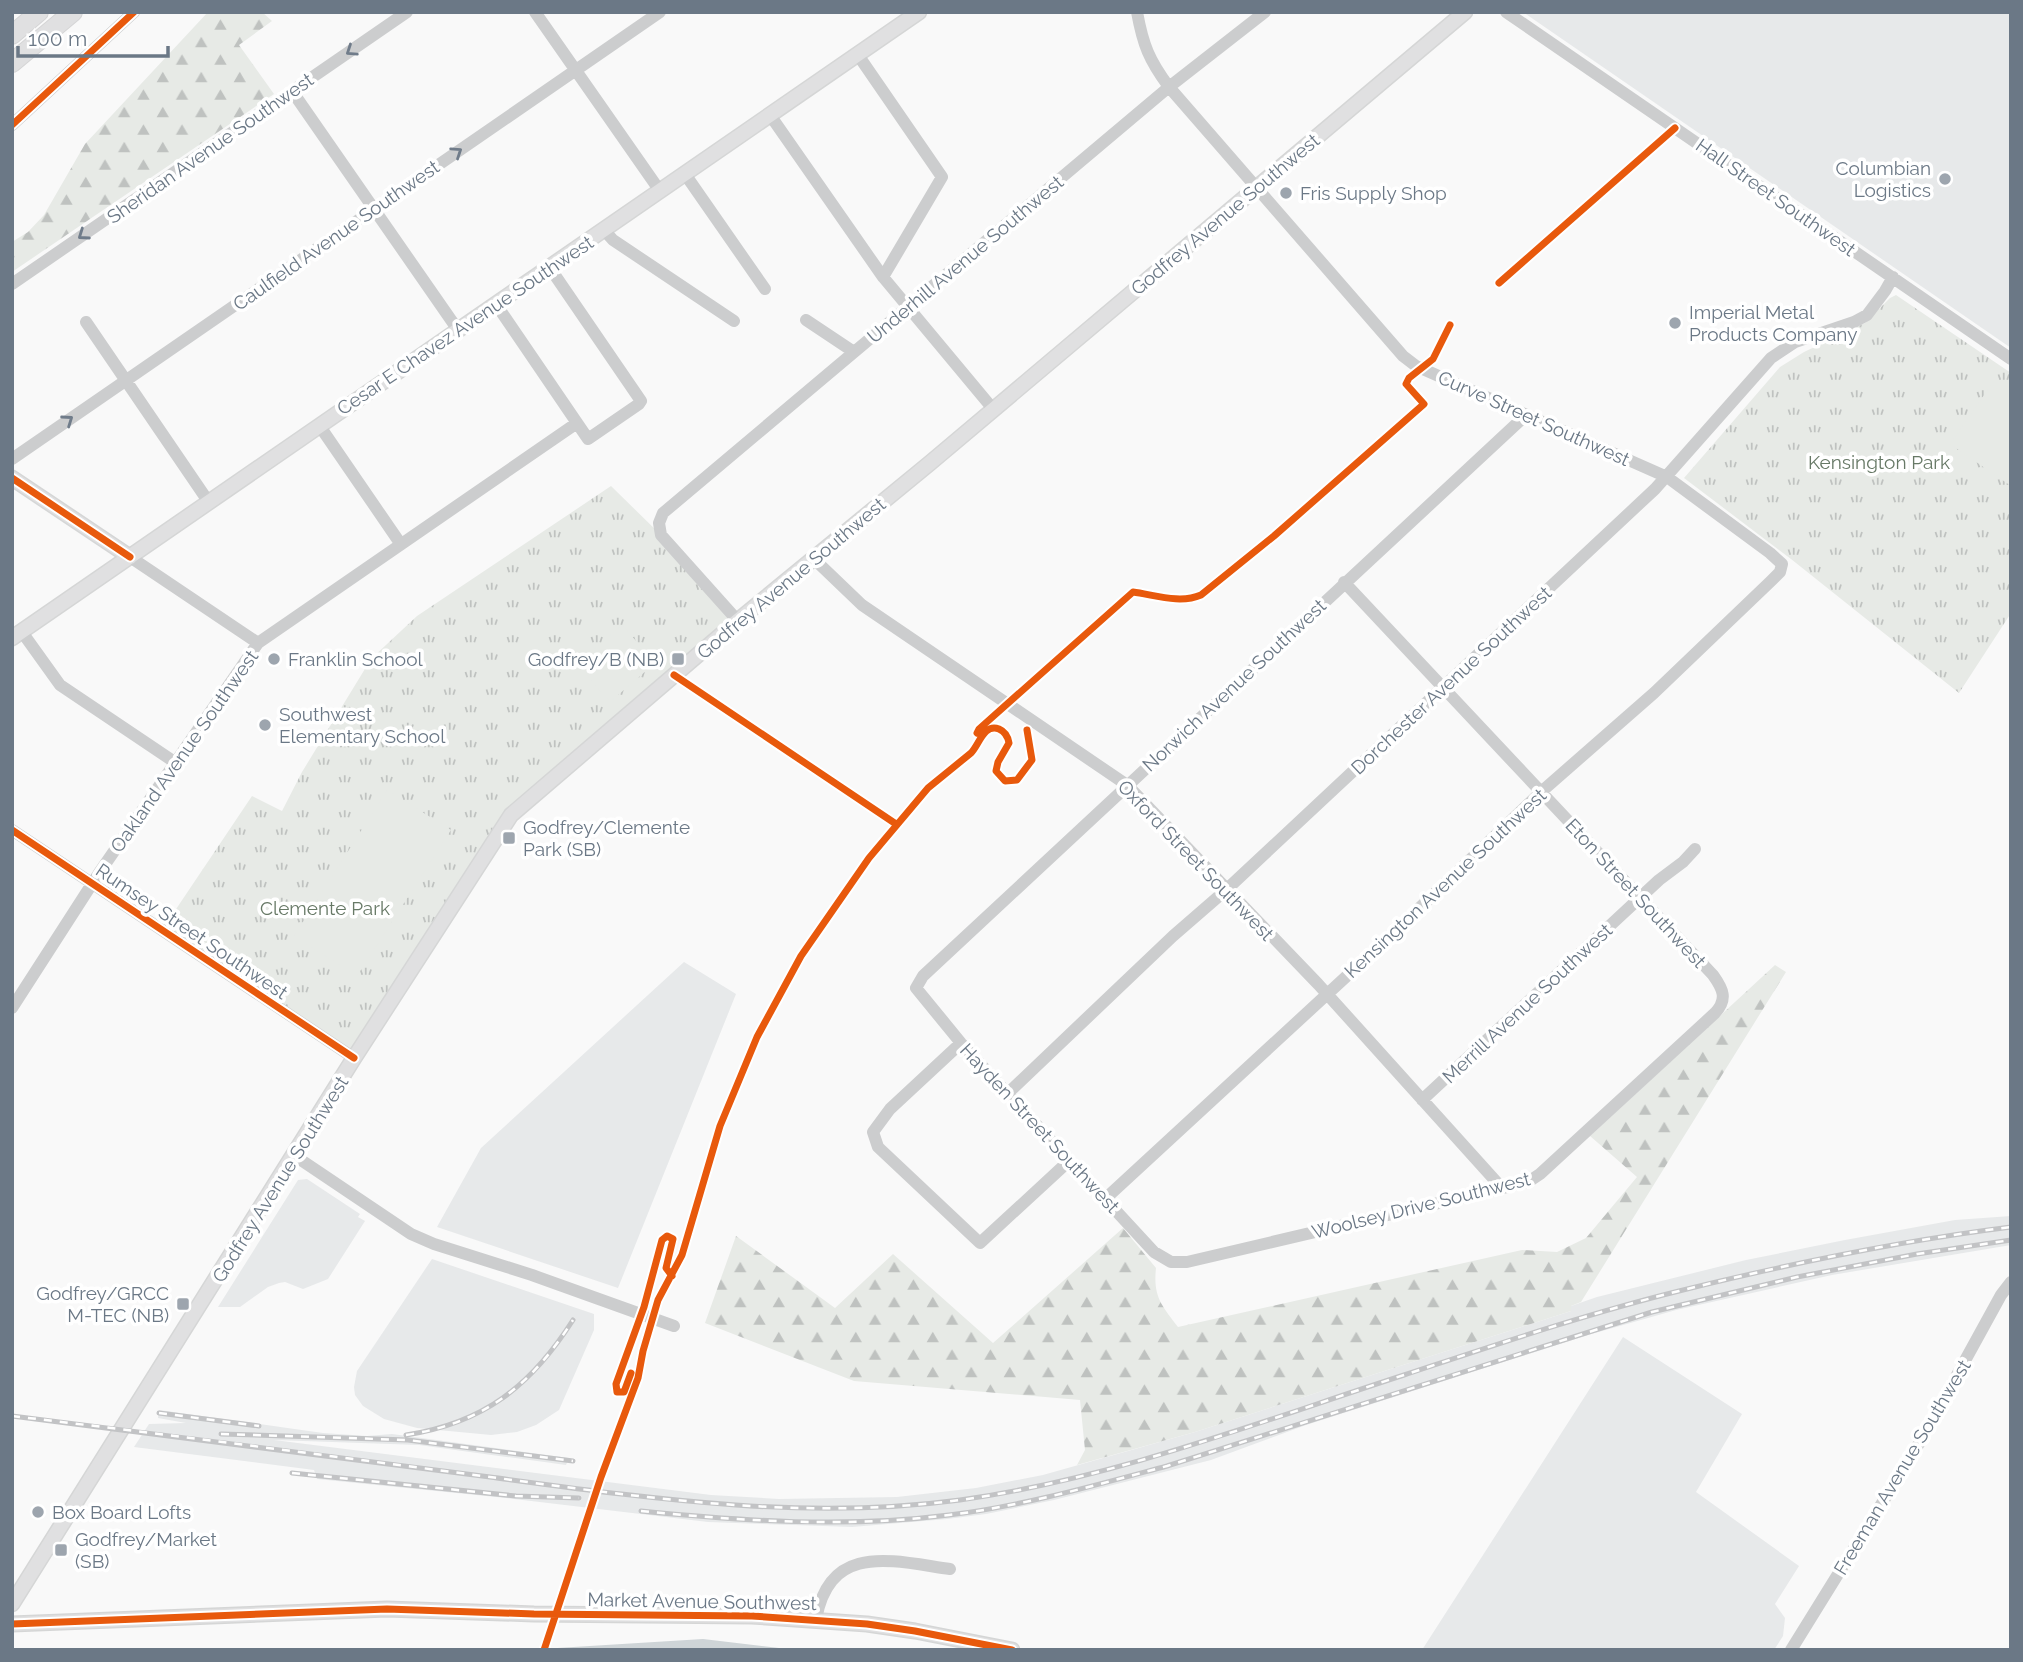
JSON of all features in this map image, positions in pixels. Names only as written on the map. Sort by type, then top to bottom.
[{"type":"highway","points":[[12,28],[38,12]]},
{"type":"highway","points":[[12,35],[38,12]]},
{"type":"highway","points":[[12,63],[73,12]]},
{"type":"main road","name":"Cesar E Chavez Avenue Southwest","points":[[17,635],[919,12]]},
{"type":"main road","name":"Godfrey Avenue Southwest","points":[[12,1604],[354,1059],[511,815],[738,621],[1465,12]]},
{"type":"main road","points":[[12,478],[130,557]]},
{"type":"main road","name":"Market Avenue Southwest","points":[[12,1624],[387,1609],[751,1616],[816,1619],[915,1631],[1012,1650]]},
{"type":"street","points":[[12,125],[134,12]]},
{"type":"street","name":"Sheridan Avenue Southwest","points":[[12,284],[407,12]]},
{"type":"street","points":[[535,12],[660,191]]},
{"type":"street","name":"Caulfield Avenue Southwest","points":[[12,459],[660,12]]},
{"type":"street","name":"Curve Street Southwest","points":[[1137,12],[1141,37],[1151,63],[1169,87],[1403,356],[1416,366],[1667,477],[1782,564]]},
{"type":"street","name":"Underhill Avenue Southwest","points":[[738,621],[661,535],[660,518],[1169,87],[1265,12]]},
{"type":"street","name":"Hall Street Southwest","points":[[1506,12],[2011,359]]},
{"type":"street","points":[[858,55],[942,177],[883,276]]},
{"type":"street","points":[[292,91],[458,330]]},
{"type":"street","points":[[770,115],[883,276],[993,409]]},
{"type":"street","points":[[685,174],[765,289]]},
{"type":"street","points":[[604,230],[613,240],[734,321]]},
{"type":"street","points":[[496,304],[588,439],[641,401],[550,268]]},
{"type":"street","name":"Dorchester Avenue Southwest","points":[[1007,1094],[1667,477],[1771,358],[1795,342],[1867,315],[1892,277]]},
{"type":"street","points":[[806,320],[853,352]]},
{"type":"street","points":[[86,322],[208,501]]},
{"type":"street","name":"Norwich Avenue Southwest","points":[[916,988],[923,976],[1526,415]]},
{"type":"street","name":"Oakland Avenue Southwest","points":[[13,1006],[93,883],[258,643],[577,423]]},
{"type":"street","points":[[319,425],[400,543]]},
{"type":"street","points":[[130,557],[258,643]]},
{"type":"street","name":"Oxford Street Southwest","points":[[814,559],[862,605],[1127,785],[1326,994],[1501,1187]]},
{"type":"street","name":"Kensington Avenue Southwest","points":[[1105,1199],[1387,939],[1541,792],[1654,693],[1780,572],[1782,564]]},
{"type":"street","name":"Eton Street Southwest","points":[[1344,582],[1641,897],[1713,975],[1724,993]]},
{"type":"street","points":[[17,635],[61,685],[176,763]]},
{"type":"street","name":"Rumsey Street Southwest","points":[[12,830],[354,1059]]},
{"type":"street","name":"Merrill Avenue Southwest","points":[[1422,1100],[1641,897],[1684,862],[1695,849]]},
{"type":"street","name":"Hayden Street Southwest","points":[[916,988],[961,1043],[1154,1252],[1171,1262]]},
{"type":"street","name":"Woolsey Drive Southwest","points":[[1171,1262],[1187,1262],[1528,1182],[1540,1174],[1715,1013],[1722,1006],[1724,993]]},
{"type":"street","points":[[961,1043],[890,1109],[873,1132],[878,1147],[980,1243],[1070,1160]]},
{"type":"street","points":[[295,1156],[411,1234],[674,1326]]},
{"type":"street","name":"Freeman Avenue Southwest","points":[[1791,1650],[1923,1437],[2011,1282]]},
{"type":"street","points":[[816,1619],[824,1590],[842,1570],[857,1563],[872,1560],[950,1569]]},
{"type":"shaded area","points":[[1523,12],[2011,12],[2011,348]]},
{"type":"shaded area","points":[[684,962],[736,994],[618,1288],[437,1227],[481,1148]]},
{"type":"shaded area","points":[[307,1179],[360,1214],[358,1217],[365,1221],[328,1279],[303,1289],[285,1282],[279,1283],[268,1287],[240,1307],[218,1307],[298,1180]]},
{"type":"shaded area","points":[[2011,1216],[2011,1245],[1832,1275],[1676,1310],[1588,1335],[1306,1425],[1211,1460],[1054,1500],[947,1519],[852,1527],[708,1522],[317,1479],[314,1470],[134,1447],[149,1424],[186,1423],[158,1418],[159,1410],[323,1433],[367,1436],[392,1434],[569,1458],[566,1465],[419,1445],[274,1440],[711,1495],[779,1499],[897,1497],[976,1488],[1043,1475],[1195,1432],[1571,1311],[1571,1306],[1597,1297],[1746,1260],[1845,1240],[1955,1220]]},
{"type":"shaded area","points":[[432,1259],[594,1314],[594,1330],[559,1410],[536,1425],[517,1432],[491,1435],[417,1428],[384,1419],[363,1406],[355,1395],[357,1371]]},
{"type":"shaded area","points":[[1623,1337],[1742,1414],[1696,1492],[1799,1566],[1775,1604],[1785,1618],[1783,1636],[1774,1650],[1422,1650]]},
{"type":"shaded area","points":[[703,1639],[796,1650],[525,1650]]},
{"type":"green space","points":[[208,12],[262,12],[272,21],[239,45],[274,94],[12,272],[12,242],[28,232],[44,215],[85,144]]},
{"type":"green space","name":"Kensington Park","points":[[1896,295],[2011,373],[2011,613],[1959,693],[1684,478],[1780,367],[1804,352],[1865,323]]},
{"type":"green space","points":[[1991,385],[2011,398],[2011,486],[1950,444]]},
{"type":"green space","name":"Clemente Park","points":[[611,486],[661,535],[738,621],[518,807],[354,1058],[162,930],[252,796],[282,811],[302,772],[371,659],[417,616]]},
{"type":"green space","points":[[622,625],[645,651],[655,643],[659,647],[649,655],[655,663],[610,702],[577,664]]},
{"type":"green space","points":[[387,790],[451,830],[357,976],[294,936]]},
{"type":"green space","points":[[1775,965],[1786,972],[1581,1302],[1571,1306],[1571,1311],[1195,1432],[1077,1465],[1085,1450],[1080,1400],[854,1381],[705,1323],[736,1236],[835,1308],[893,1254],[993,1343],[1123,1228],[1156,1268],[1157,1293],[1178,1327],[1522,1250],[1557,1252],[1586,1238],[1637,1177],[1590,1136]]},
{"type":"railway","points":[[12,1416],[666,1499],[784,1507],[901,1506],[1017,1491],[1129,1464],[1541,1330],[1679,1291],[1844,1254],[2011,1227]]},
{"type":"railway","points":[[641,1511],[718,1518],[834,1522],[911,1519],[1004,1506],[1167,1466],[1652,1312],[1797,1277],[1917,1254],[2011,1240]]},
{"type":"railway","points":[[406,1435],[459,1421],[503,1398],[540,1364],[573,1320]]},
{"type":"railway","points":[[159,1413],[259,1426]]},
{"type":"railway","points":[[221,1434],[408,1440],[573,1461]]},
{"type":"railway","points":[[292,1473],[516,1496],[579,1498]]},
{"type":"cycle path","points":[[12,125],[134,12]]},
{"type":"cycle path","points":[[1499,283],[1675,128]]},
{"type":"cycle path","points":[[977,733],[1133,592],[1176,599],[1201,595],[1274,536],[1424,404],[1406,384],[1409,378],[1433,359],[1450,325]]},
{"type":"cycle path","points":[[12,478],[130,557]]},
{"type":"cycle path","points":[[674,675],[896,824]]},
{"type":"cycle path","points":[[544,1650],[601,1477],[638,1378],[658,1300],[682,1255],[720,1126],[757,1037],[801,956],[869,858],[928,788],[971,753],[986,732],[994,728],[1005,733],[1009,743],[996,771],[1005,781],[1017,780],[1032,760],[1027,730]]},
{"type":"cycle path","points":[[12,830],[354,1058]]},
{"type":"cycle path","points":[[631,1373],[624,1392],[617,1392],[616,1384],[644,1307],[662,1240],[667,1236],[673,1239],[666,1268],[672,1276]]},
{"type":"cycle path","points":[[12,1624],[387,1609],[534,1614],[752,1616],[867,1624],[1012,1650]]},
{"type":"place","name":"Columbian Logistics","points":[[1945,179]]},
{"type":"place","name":"Fris Supply Shop","points":[[1286,193]]},
{"type":"place","name":"Imperial Metal Products Company","points":[[1675,323]]},
{"type":"place","name":"Franklin School","points":[[274,659]]},
{"type":"place","name":"Godfrey/B (NB)","points":[[678,659]]},
{"type":"place","name":"Southwest Elementary School","points":[[265,725]]},
{"type":"place","name":"Godfrey/Clemente Park (SB)","points":[[509,838]]},
{"type":"place","name":"Godfrey/GRCC M-TEC (NB)","points":[[183,1304]]},
{"type":"place","name":"Box Board Lofts","points":[[38,1512]]},
{"type":"place","name":"Godfrey/Market (SB)","points":[[61,1550]]}]
